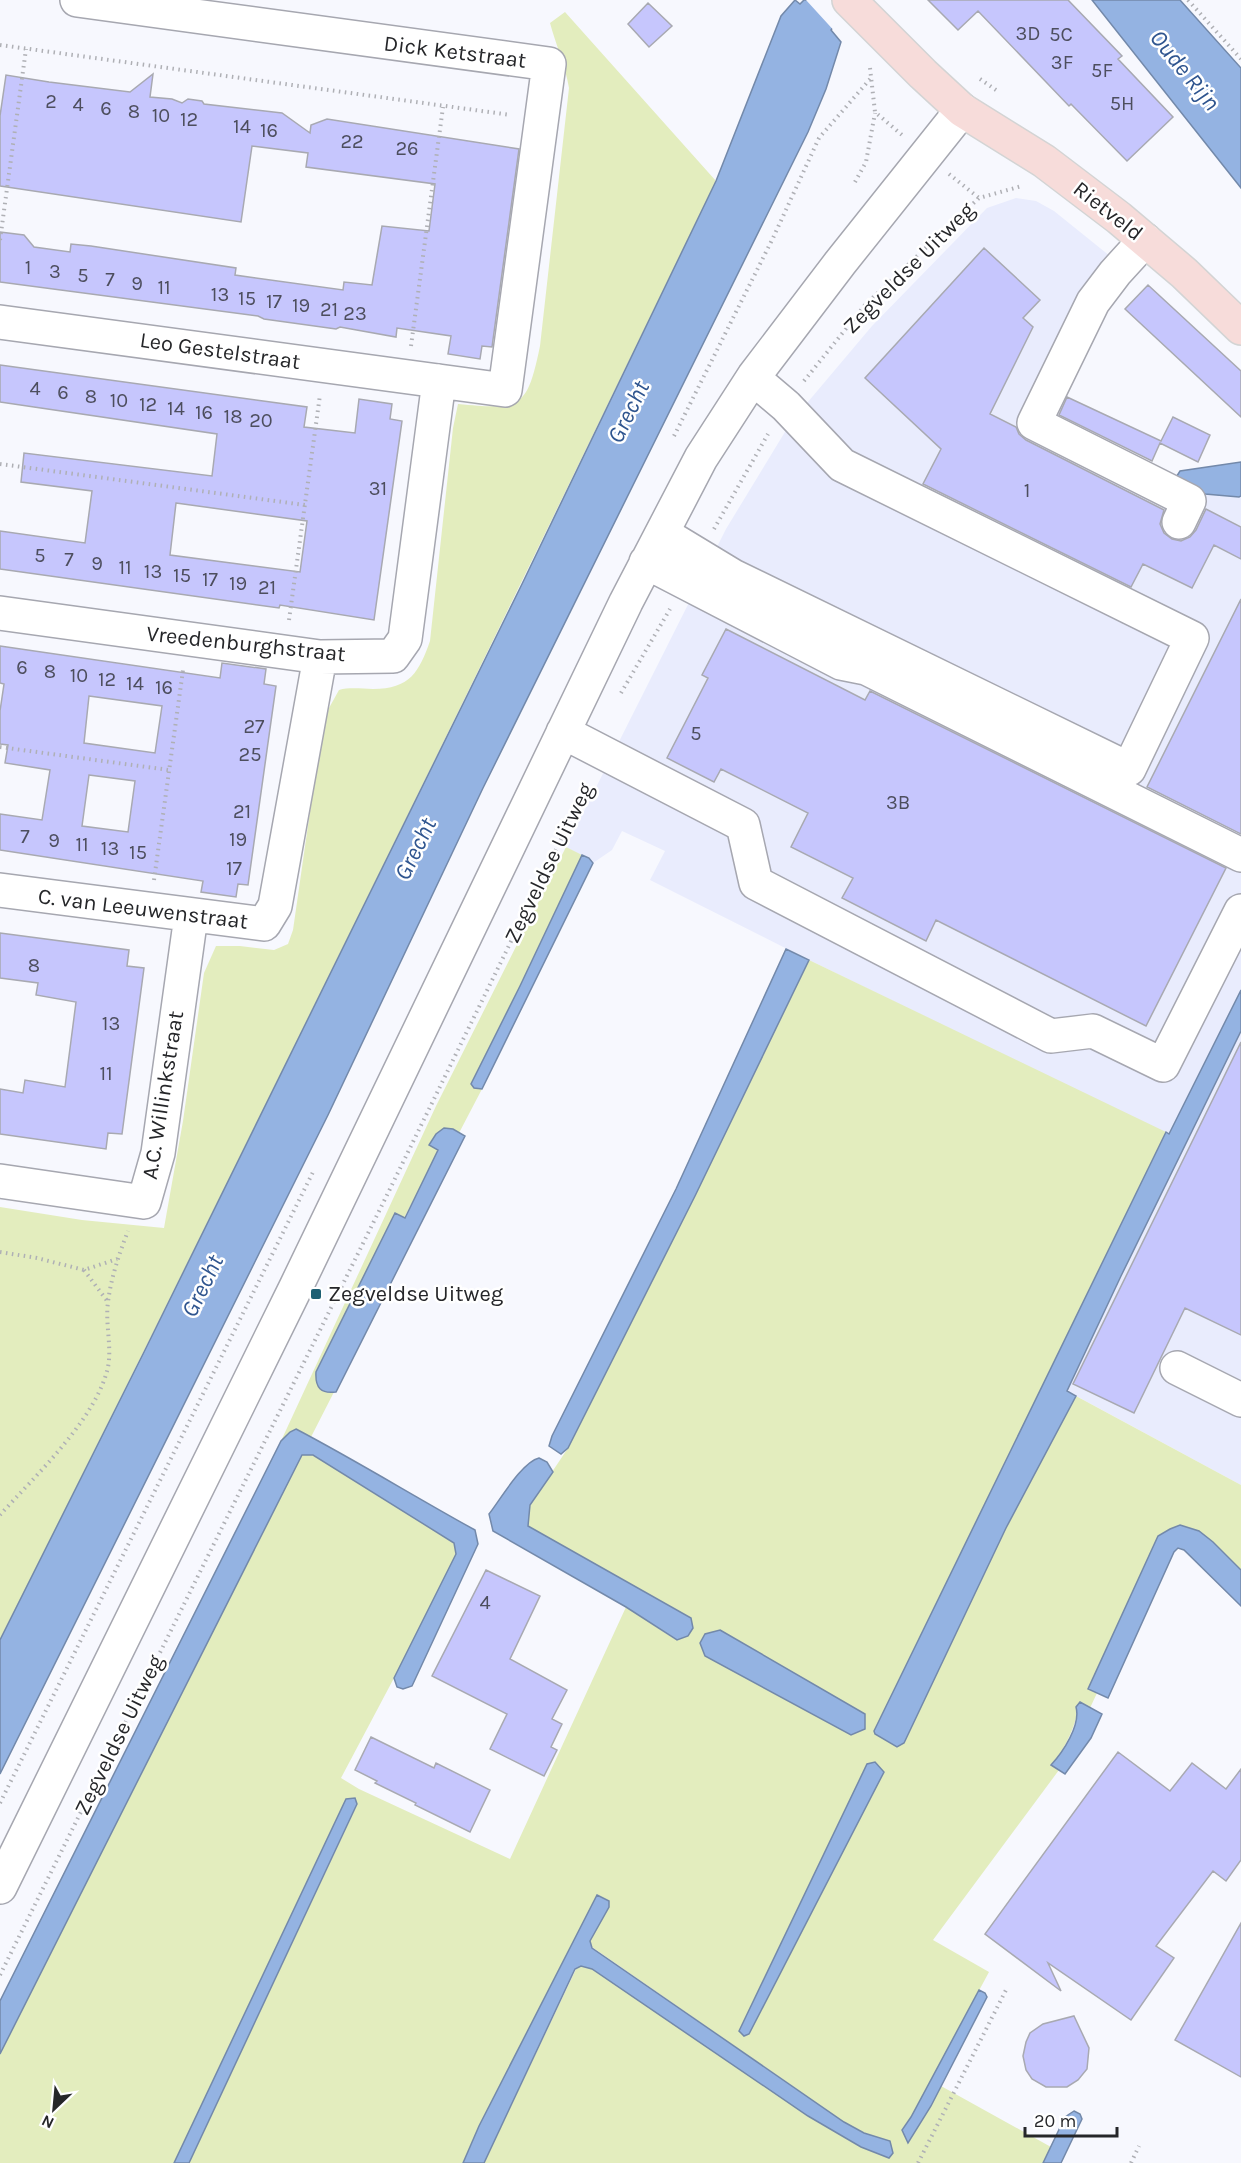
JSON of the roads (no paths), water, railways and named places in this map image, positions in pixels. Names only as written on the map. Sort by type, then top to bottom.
[{"type":"main road","name":"Rietveld","points":[[855,7],[962,110],[1044,161],[1145,240],[1241,328]]},
{"type":"street","name":"Dick Ketstraat","points":[[77,0],[549,64],[505,390],[439,381]]},
{"type":"street","name":"Zegveldse Uitweg","points":[[0,1887],[296,1287],[646,562],[701,458],[753,378],[840,263],[962,110]]},
{"type":"street","points":[[1145,240],[1093,302],[1034,423],[1189,501],[1179,522]]},
{"type":"street","name":"Leo Gestelstraat","points":[[0,322],[439,381]]},
{"type":"street","points":[[646,562],[733,576],[1129,769],[1192,638],[842,465],[786,406],[753,378]]},
{"type":"street","name":"Vreedenburghstraat","points":[[0,613],[320,657],[393,656],[405,639],[439,381]]},
{"type":"street","points":[[662,533],[693,570],[841,663],[866,668],[1241,855]]},
{"type":"street","name":"C. van Leeuwenstraat","points":[[0,890],[264,924],[275,906],[320,657]]},
{"type":"street","points":[[563,732],[743,825],[756,883],[1051,1036],[1093,1031],[1163,1065],[1241,911]]},
{"type":"street","name":"A.C. Willinkstraat","points":[[0,1181],[144,1202],[158,1153],[190,915]]},
{"type":"street","points":[[1177,1368],[1241,1400]]},
{"type":"water","name":"Grecht","points":[[795,0],[800,4],[804,0],[854,0],[831,30],[841,42],[826,89],[808,132],[483,788],[328,1115],[0,1774],[0,1640],[522,584],[716,181],[781,16]]},
{"type":"water","name":"Oude Rijn","points":[[1092,0],[1180,0],[1241,68],[1241,188]]},
{"type":"water","points":[[1241,462],[1241,496],[1239,497],[1205,494],[1175,479],[1180,471]]},
{"type":"water","points":[[582,855],[593,863],[482,1089],[474,1088],[471,1084]]},
{"type":"water","points":[[786,949],[809,960],[695,1196],[568,1448],[561,1454],[549,1446],[552,1436],[676,1189]]},
{"type":"water","points":[[1241,990],[1241,1031],[1067,1391],[1076,1396],[1006,1528],[904,1743],[897,1747],[875,1734],[874,1731],[1166,1132],[1169,1134]]},
{"type":"water","points":[[444,1128],[453,1129],[465,1136],[336,1392],[323,1391],[318,1386],[316,1372],[395,1213],[405,1218],[438,1150],[429,1145],[436,1134]]},
{"type":"water","points":[[296,1429],[475,1530],[478,1544],[412,1686],[403,1689],[397,1687],[394,1678],[456,1554],[454,1543],[313,1455],[302,1455],[0,2054],[0,2001],[281,1441]]},
{"type":"water","points":[[539,1458],[547,1462],[553,1472],[530,1505],[528,1526],[691,1618],[693,1628],[688,1636],[677,1640],[626,1607],[493,1531],[489,1514],[526,1466]]},
{"type":"water","points":[[1180,1525],[1199,1531],[1241,1570],[1241,1606],[1184,1550],[1178,1548],[1174,1552],[1108,1698],[1088,1689],[1158,1536]]},
{"type":"water","points":[[720,1630],[865,1714],[865,1729],[851,1735],[705,1656],[700,1643],[705,1634]]},
{"type":"water","points":[[1080,1702],[1102,1714],[1091,1738],[1065,1774],[1051,1765],[1070,1738],[1076,1722],[1076,1707]]},
{"type":"water","points":[[875,1762],[884,1772],[749,2034],[744,2036],[739,2031],[867,1764]]},
{"type":"water","points":[[355,1798],[357,1804],[189,2163],[174,2163],[346,1799]]},
{"type":"water","points":[[597,1895],[609,1901],[609,1907],[590,1941],[592,1948],[844,2122],[864,2133],[890,2141],[893,2153],[889,2158],[861,2147],[808,2116],[592,1969],[581,1966],[575,1969],[484,2163],[463,2163],[479,2126]]},
{"type":"water","points":[[979,1990],[987,1997],[931,2106],[908,2143],[902,2130]]},
{"type":"water","points":[[1074,2111],[1080,2114],[1082,2119],[1061,2163],[1043,2163],[1065,2117]]},
{"type":"place","name":"Zegveldse Uitweg","points":[[316,1294]]}]
